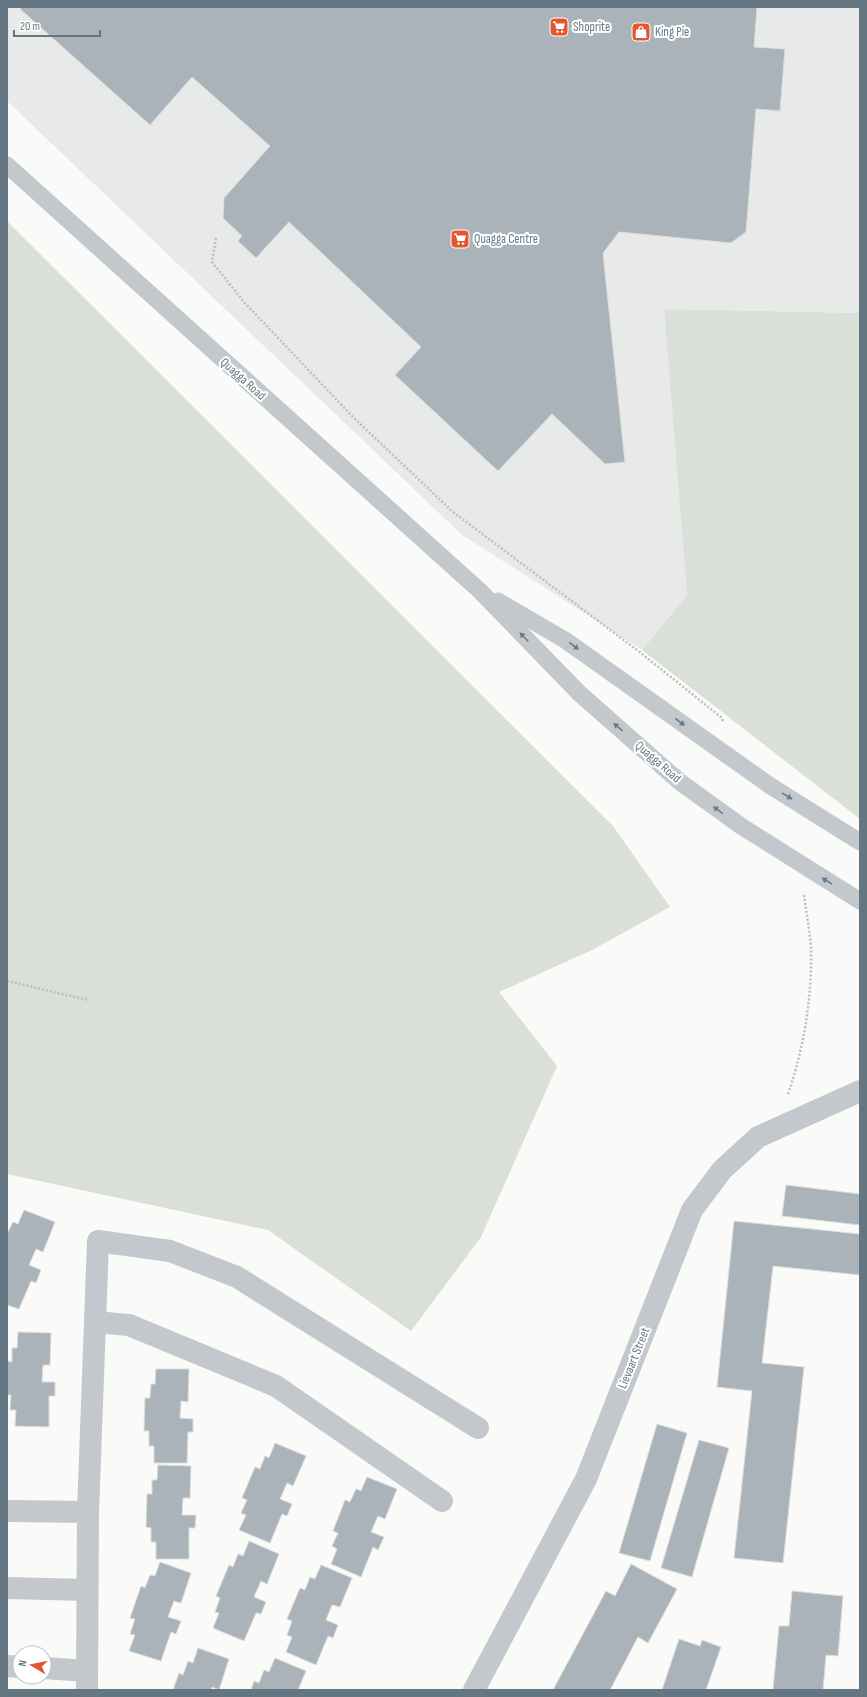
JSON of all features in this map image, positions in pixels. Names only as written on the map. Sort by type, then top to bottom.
[{"type":"street","name":"Lievaart Street","points":[[474,1690],[586,1479],[692,1210],[722,1170],[758,1137],[860,1091]]},
{"type":"street","points":[[52,1670],[87,1680],[88,1512],[98,1241],[170,1251],[237,1276],[478,1428]]},
{"type":"street","points":[[95,1322],[129,1325],[276,1386],[442,1501]]},
{"type":"street","points":[[10,1511],[88,1512]]},
{"type":"street","points":[[8,1588],[87,1590]]},
{"type":"lane","name":"Quagga Road","points":[[7,165],[480,591],[579,693],[680,782],[741,826],[860,902]]},
{"type":"lane","name":"Quagga Road","points":[[480,591],[565,640],[769,785],[860,842]]},
{"type":"path","points":[[216,238],[212,262],[244,302],[353,417],[452,512],[634,648],[722,718],[733,760]]},
{"type":"path","points":[[784,1101],[788,1095],[797,1068],[810,1000],[811,948],[801,864]]},
{"type":"path","points":[[7,981],[88,1000]]},
{"type":"shaded area","points":[[7,7],[860,7],[860,313],[664,309],[687,595],[642,650],[461,534],[7,101]]},
{"type":"shaded area","points":[[7,221],[613,826],[670,907],[592,950],[499,992],[557,1066],[481,1237],[411,1331],[268,1230],[7,1174]]},
{"type":"shaded area","points":[[664,309],[860,313],[860,819],[642,650],[687,595]]},
{"type":"building","name":"Quagga Centre","points":[[22,7],[757,7],[754,47],[785,49],[780,111],[756,109],[746,232],[731,243],[619,232],[603,253],[625,462],[605,464],[552,414],[498,471],[395,375],[421,347],[289,222],[256,258],[238,241],[242,236],[223,218],[224,198],[270,146],[192,77],[150,125],[20,9]]},
{"type":"building","points":[[786,1185],[860,1194],[860,1225],[782,1216]]},
{"type":"building","points":[[24,1210],[55,1222],[43,1252],[36,1249],[29,1265],[41,1270],[36,1283],[31,1281],[19,1309],[7,1305],[7,1234],[13,1222],[18,1224]]},
{"type":"building","points":[[734,1221],[860,1234],[860,1275],[773,1266],[762,1363],[804,1367],[783,1563],[734,1558],[752,1391],[717,1387]]},
{"type":"building","points":[[18,1332],[51,1333],[50,1365],[43,1365],[42,1382],[55,1382],[55,1396],[49,1396],[49,1427],[15,1426],[16,1410],[10,1410],[11,1395],[7,1395],[7,1361],[12,1362],[12,1348],[17,1348]]},
{"type":"building","points":[[156,1369],[189,1369],[188,1402],[181,1401],[180,1418],[193,1419],[193,1432],[188,1432],[187,1463],[154,1463],[154,1446],[149,1446],[149,1431],[144,1431],[145,1398],[150,1398],[151,1384],[155,1384]]},
{"type":"building","points":[[657,1424],[687,1433],[650,1561],[619,1553]]},
{"type":"building","points":[[699,1440],[729,1448],[692,1577],[661,1568]]},
{"type":"building","points":[[275,1443],[306,1456],[293,1486],[287,1483],[280,1499],[292,1504],[287,1516],[282,1514],[270,1543],[239,1530],[246,1515],[241,1513],[247,1500],[242,1498],[255,1467],[260,1469],[265,1456],[269,1458]]},
{"type":"building","points":[[158,1465],[191,1466],[190,1498],[183,1498],[182,1515],[196,1515],[195,1528],[189,1528],[189,1559],[156,1559],[156,1542],[151,1542],[151,1528],[146,1527],[147,1494],[152,1494],[152,1480],[157,1480]]},
{"type":"building","points":[[367,1477],[397,1489],[385,1519],[378,1516],[371,1532],[384,1537],[378,1550],[373,1547],[361,1577],[331,1564],[337,1549],[332,1546],[338,1533],[333,1531],[345,1500],[350,1502],[356,1489],[361,1491]]},
{"type":"building","points":[[249,1541],[279,1554],[267,1584],[261,1581],[254,1597],[266,1602],[261,1614],[256,1613],[244,1641],[213,1628],[219,1613],[215,1612],[220,1598],[216,1596],[229,1565],[233,1567],[238,1554],[243,1556]]},
{"type":"building","points":[[160,1562],[191,1573],[181,1603],[174,1601],[168,1617],[181,1621],[176,1634],[171,1632],[161,1661],[129,1651],[135,1635],[130,1634],[135,1619],[130,1618],[141,1586],[145,1588],[150,1575],[155,1576]]},
{"type":"building","points":[[631,1564],[677,1589],[648,1643],[638,1637],[610,1690],[553,1690],[606,1591],[615,1596]]},
{"type":"building","points":[[321,1565],[352,1578],[340,1607],[332,1605],[326,1620],[338,1625],[333,1638],[328,1636],[316,1665],[286,1652],[292,1637],[287,1635],[292,1621],[287,1619],[300,1588],[305,1590],[310,1577],[315,1579]]},
{"type":"building","points":[[792,1591],[843,1596],[838,1656],[826,1655],[823,1690],[773,1690],[779,1626],[789,1626]]},
{"type":"building","points":[[679,1639],[700,1646],[702,1640],[721,1647],[706,1690],[662,1690]]},
{"type":"building","points":[[198,1648],[229,1659],[219,1690],[212,1687],[211,1690],[173,1690],[179,1673],[183,1675],[188,1661],[193,1663]]},
{"type":"building","points":[[275,1658],[306,1671],[298,1690],[251,1690],[254,1681],[259,1683],[264,1670],[269,1672]]},
{"type":"place","name":"Shoprite","points":[[559,27]]},
{"type":"place","name":"King Pie","points":[[641,32]]},
{"type":"place","name":"Quagga Centre","points":[[460,239]]}]
